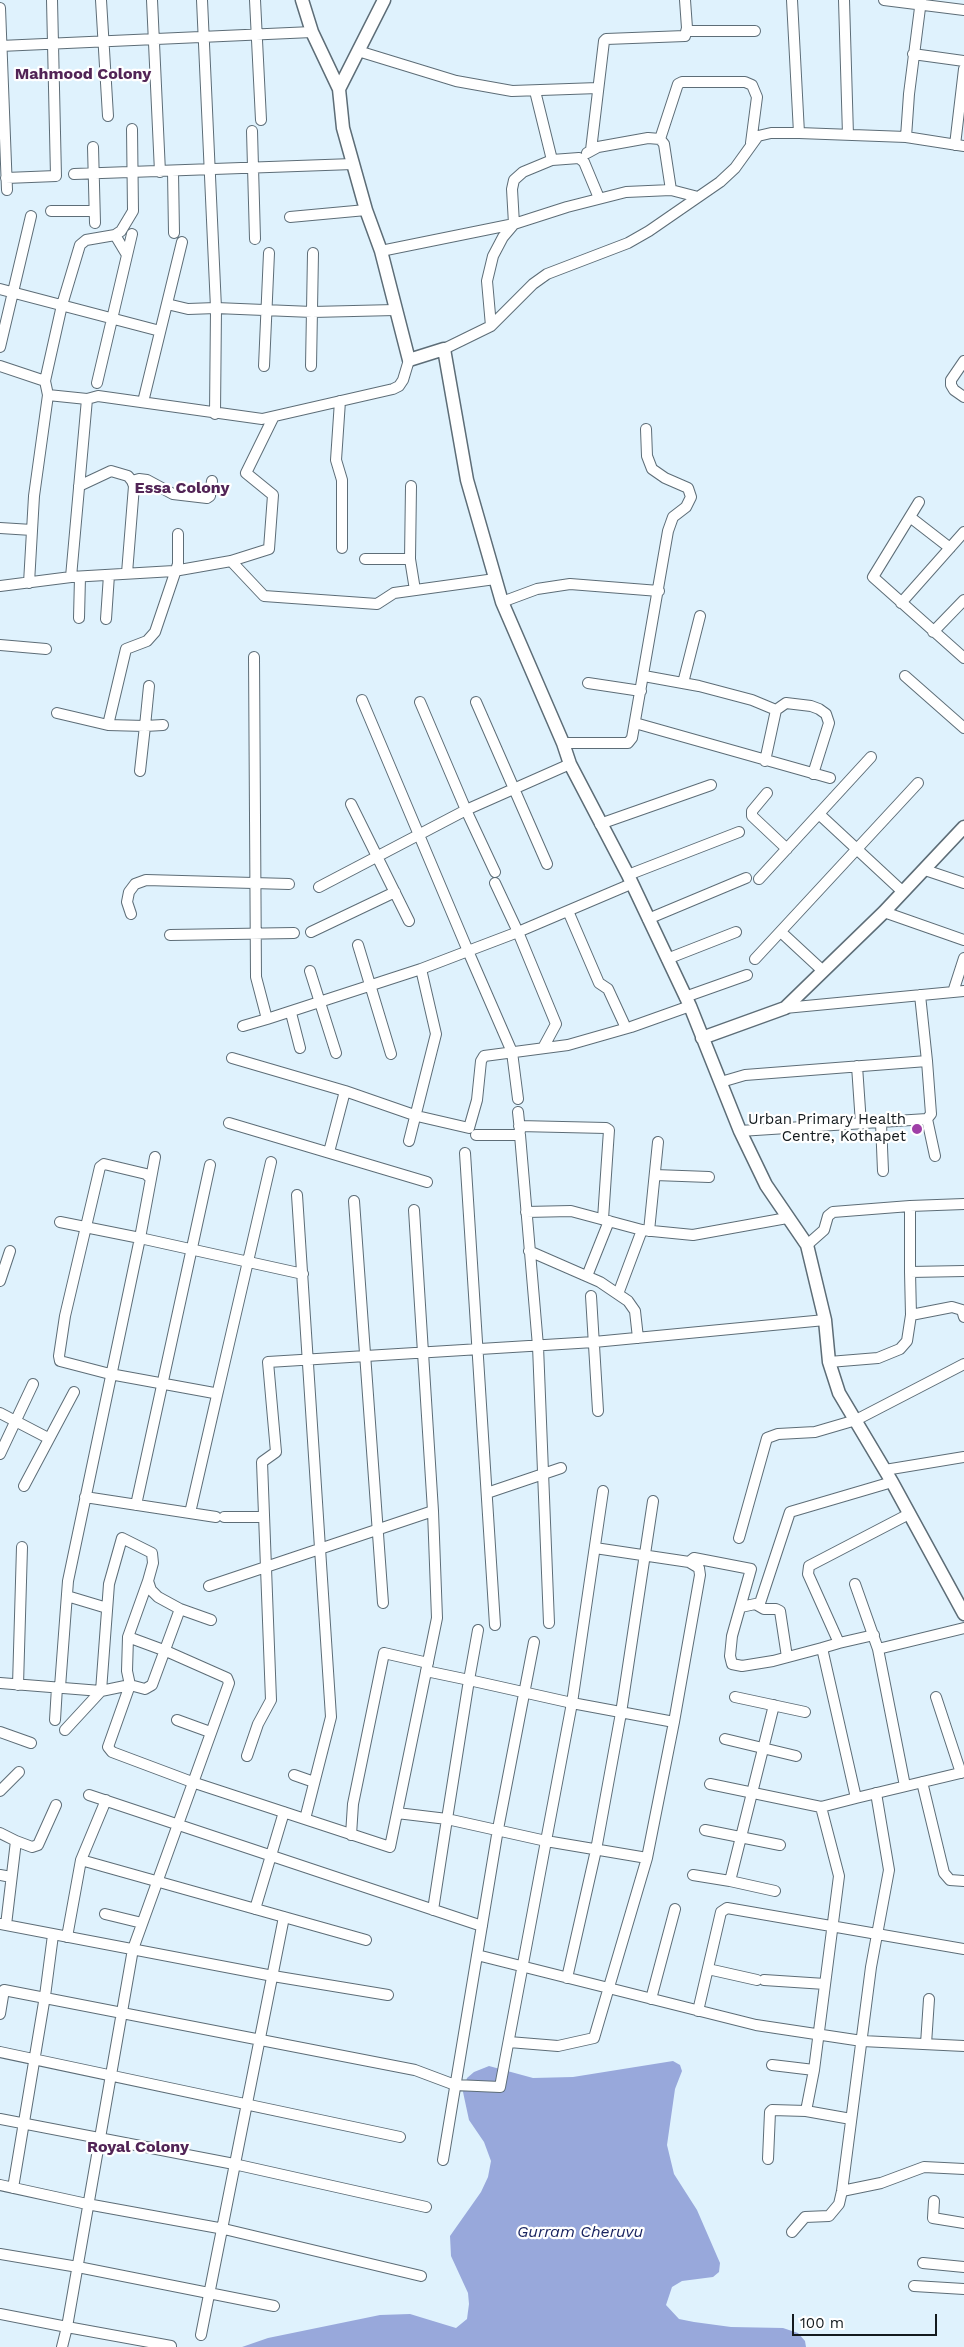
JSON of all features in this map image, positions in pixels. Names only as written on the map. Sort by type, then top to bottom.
[{"type":"street","points":[[6,178],[56,176],[52,0]]},
{"type":"street","points":[[101,0],[108,116]]},
{"type":"street","points":[[152,0],[160,172]]},
{"type":"street","points":[[202,0],[216,308],[215,414]]},
{"type":"street","points":[[255,0],[261,120]]},
{"type":"street","points":[[48,395],[87,399],[98,396],[215,414],[262,419],[273,418],[399,386],[409,360],[381,251],[366,210],[343,128],[339,89],[312,32],[302,0]]},
{"type":"street","points":[[339,89],[384,0]]},
{"type":"street","points":[[591,150],[602,44],[606,39],[685,36],[687,31],[685,0]]},
{"type":"street","points":[[792,0],[799,133]]},
{"type":"street","points":[[844,0],[848,135]]},
{"type":"street","points":[[884,0],[921,2],[964,10]]},
{"type":"street","points":[[906,137],[913,54],[921,2]]},
{"type":"street","points":[[0,8],[7,190]]},
{"type":"street","points":[[687,31],[755,31]]},
{"type":"street","points":[[0,46],[312,32]]},
{"type":"street","points":[[358,51],[456,81],[512,91],[598,88]]},
{"type":"street","points":[[913,54],[964,61]]},
{"type":"street","points":[[409,360],[444,349],[491,326],[533,284],[547,274],[628,242],[649,231],[735,168],[751,143],[758,136],[771,133],[799,133],[906,137],[960,145],[964,69]]},
{"type":"street","points":[[660,139],[678,84],[745,82],[752,85],[757,97],[751,143]]},
{"type":"street","points":[[535,91],[552,160]]},
{"type":"street","points":[[29,583],[38,460],[48,395],[45,381],[62,305],[80,245],[86,240],[115,235],[121,231],[133,211],[132,130]]},
{"type":"street","points":[[252,131],[255,239]]},
{"type":"street","points":[[491,326],[487,281],[493,256],[503,237],[514,224],[512,189],[514,180],[523,172],[552,160],[579,158],[591,150],[648,138],[660,139],[664,144],[672,190]]},
{"type":"street","points":[[92,147],[94,223]]},
{"type":"street","points":[[579,158],[584,162],[599,198]]},
{"type":"street","points":[[74,174],[173,172],[353,164]]},
{"type":"street","points":[[173,172],[174,233]]},
{"type":"street","points":[[381,251],[514,224],[599,198],[636,190],[672,190],[698,196]]},
{"type":"street","points":[[290,217],[366,210]]},
{"type":"street","points":[[51,211],[94,211]]},
{"type":"street","points":[[0,347],[31,216]]},
{"type":"street","points":[[97,383],[132,234]]},
{"type":"street","points":[[115,235],[127,255]]},
{"type":"street","points":[[143,402],[182,242]]},
{"type":"street","points":[[264,366],[269,253]]},
{"type":"street","points":[[311,366],[312,253]]},
{"type":"street","points":[[0,289],[160,331]]},
{"type":"street","points":[[167,304],[188,309],[216,308],[312,312],[395,310]]},
{"type":"street","points":[[444,349],[467,480],[502,602],[563,743],[570,764],[630,880],[687,1001],[740,1132],[766,1186],[806,1245],[825,1320],[828,1362],[839,1393],[892,1482],[964,1614]]},
{"type":"street","points":[[964,361],[951,380],[951,385],[954,390],[964,397]]},
{"type":"street","points":[[0,366],[45,381]]},
{"type":"street","points":[[79,618],[75,577],[79,486],[87,399]]},
{"type":"street","points":[[340,401],[336,460],[342,480],[342,548]]},
{"type":"street","points":[[0,586],[127,572],[174,571],[231,561],[269,549],[273,495],[246,473],[273,418]]},
{"type":"street","points":[[563,743],[628,742],[632,738],[668,531],[673,517],[686,507],[691,497],[688,488],[658,474],[649,464],[646,429]]},
{"type":"street","points":[[79,486],[111,471],[128,476],[132,481],[134,486],[127,572]]},
{"type":"street","points":[[132,481],[139,479],[147,480],[173,494],[207,498],[210,496],[212,480]]},
{"type":"street","points":[[411,486],[410,559],[415,590]]},
{"type":"street","points":[[919,502],[873,577],[964,658]]},
{"type":"street","points":[[910,517],[950,548]]},
{"type":"street","points":[[0,528],[32,530]]},
{"type":"street","points":[[901,603],[964,532]]},
{"type":"street","points":[[108,725],[125,652],[130,647],[152,637],[178,564],[178,534]]},
{"type":"street","points":[[365,559],[410,559]]},
{"type":"street","points":[[231,561],[264,596],[378,604],[394,593],[495,579]]},
{"type":"street","points":[[106,619],[109,575]]},
{"type":"street","points":[[502,602],[537,589],[570,584],[659,591]]},
{"type":"street","points":[[933,632],[964,600]]},
{"type":"street","points":[[683,683],[700,616]]},
{"type":"street","points":[[0,646],[46,649]]},
{"type":"street","points":[[254,656],[257,883],[256,977],[267,1019]]},
{"type":"street","points":[[644,676],[683,683],[752,700],[776,710]]},
{"type":"street","points":[[905,676],[964,728]]},
{"type":"street","points":[[588,683],[641,691]]},
{"type":"street","points":[[140,771],[149,686]]},
{"type":"street","points":[[362,700],[512,1052],[518,1099]]},
{"type":"street","points":[[420,702],[556,1024],[543,1048]]},
{"type":"street","points":[[476,702],[547,864]]},
{"type":"street","points":[[765,761],[776,710],[786,702],[820,709],[826,714],[829,723],[813,774]]},
{"type":"street","points":[[57,713],[108,725],[163,725]]},
{"type":"street","points":[[635,722],[765,761],[830,778]]},
{"type":"street","points":[[759,879],[871,757]]},
{"type":"street","points":[[319,886],[377,858],[466,810],[570,764]]},
{"type":"street","points":[[755,959],[782,933],[856,849],[918,783]]},
{"type":"street","points":[[600,824],[711,784]]},
{"type":"street","points":[[767,793],[752,811],[752,816],[787,849]]},
{"type":"street","points":[[351,804],[409,921]]},
{"type":"street","points":[[819,814],[903,892]]},
{"type":"street","points":[[785,1008],[884,912],[964,827]]},
{"type":"street","points":[[243,1026],[291,1013],[370,985],[421,970],[518,932],[568,911],[630,880],[738,832]]},
{"type":"street","points":[[925,870],[964,883]]},
{"type":"street","points":[[648,919],[746,878]]},
{"type":"street","points":[[131,914],[127,902],[129,892],[135,884],[146,880],[289,884]]},
{"type":"street","points":[[311,932],[395,892]]},
{"type":"street","points":[[568,911],[599,983],[608,989],[626,1028]]},
{"type":"street","points":[[884,912],[964,940]]},
{"type":"street","points":[[667,959],[736,932]]},
{"type":"street","points":[[170,934],[294,933]]},
{"type":"street","points":[[782,933],[823,971]]},
{"type":"street","points":[[358,945],[391,1054]]},
{"type":"street","points":[[953,992],[964,958]]},
{"type":"street","points":[[409,1141],[417,1116],[436,1034],[421,970]]},
{"type":"street","points":[[310,971],[336,1053]]},
{"type":"street","points":[[232,1058],[345,1091],[417,1116],[469,1128],[477,1100],[481,1061],[484,1056],[568,1045],[626,1028],[747,975]]},
{"type":"street","points":[[702,1038],[785,1008],[964,991]]},
{"type":"street","points":[[740,1132],[927,1119],[931,1114],[920,996]]},
{"type":"street","points":[[291,1013],[300,1048]]},
{"type":"street","points":[[721,1082],[745,1075],[927,1061]]},
{"type":"street","points":[[856,1066],[861,1124]]},
{"type":"street","points":[[329,1152],[345,1091]]},
{"type":"street","points":[[518,1112],[538,1346],[549,1623]]},
{"type":"street","points":[[927,1119],[935,1156]]},
{"type":"street","points":[[881,1122],[883,1171]]},
{"type":"street","points":[[229,1123],[427,1182]]},
{"type":"street","points":[[476,1135],[520,1131],[606,1128],[610,1130],[606,1220],[587,1276]]},
{"type":"street","points":[[618,1294],[645,1231],[655,1176],[658,1142]]},
{"type":"street","points":[[465,1153],[495,1625]]},
{"type":"street","points":[[55,1720],[67,1596],[85,1497],[140,1238],[155,1156]]},
{"type":"street","points":[[190,1513],[271,1162]]},
{"type":"street","points":[[151,1179],[146,1174],[102,1165],[65,1316],[59,1356],[64,1363],[110,1374],[210,1394],[218,1391]]},
{"type":"street","points":[[136,1504],[164,1385],[190,1250],[210,1165]]},
{"type":"street","points":[[655,1176],[709,1177]]},
{"type":"street","points":[[297,1195],[331,1717],[305,1819]]},
{"type":"street","points":[[354,1201],[383,1603]]},
{"type":"street","points":[[806,1245],[824,1230],[828,1216],[833,1212],[964,1204]]},
{"type":"street","points":[[828,1362],[878,1358],[900,1348],[906,1341],[911,1315],[910,1206]]},
{"type":"street","points":[[65,1730],[101,1690],[109,1584],[122,1538],[152,1553],[153,1563],[128,1637],[127,1671],[130,1685],[108,1747],[112,1752],[192,1782],[390,1848],[437,1618],[433,1511],[414,1210]]},
{"type":"street","points":[[526,1212],[571,1211],[645,1231],[693,1235],[787,1218]]},
{"type":"street","points":[[60,1222],[303,1274]]},
{"type":"street","points":[[0,1281],[10,1250]]},
{"type":"street","points":[[529,1251],[600,1282],[628,1301],[635,1310],[638,1338]]},
{"type":"street","points":[[910,1272],[964,1270]]},
{"type":"street","points":[[591,1296],[598,1411]]},
{"type":"street","points":[[911,1315],[952,1307],[962,1310],[964,1317]]},
{"type":"street","points":[[247,1756],[258,1724],[271,1700],[262,1462],[276,1452],[268,1362],[594,1342],[825,1320]]},
{"type":"street","points":[[739,1538],[767,1438],[778,1434],[815,1432],[856,1420],[964,1364]]},
{"type":"street","points":[[0,1454],[33,1384]]},
{"type":"street","points":[[24,1486],[74,1392]]},
{"type":"street","points":[[0,1413],[48,1438]]},
{"type":"street","points":[[885,1470],[964,1457]]},
{"type":"street","points":[[486,1493],[561,1468]]},
{"type":"street","points":[[757,1605],[761,1599],[790,1512],[892,1482]]},
{"type":"street","points":[[0,2014],[4,1990],[45,1996],[415,2070],[454,2085],[500,2087],[572,1704],[604,1491]]},
{"type":"street","points":[[85,1497],[220,1517],[264,1517]]},
{"type":"street","points":[[567,1978],[596,1850],[620,1713],[653,1501]]},
{"type":"street","points":[[209,1586],[433,1511]]},
{"type":"street","points":[[839,1643],[808,1574],[809,1566],[910,1514]]},
{"type":"street","points":[[18,1685],[22,1547]]},
{"type":"street","points":[[509,2042],[558,2046],[594,2038],[647,1858],[674,1722],[700,1575],[699,1568],[689,1562],[595,1548]]},
{"type":"street","points":[[689,1562],[694,1558],[751,1569],[732,1636],[730,1662],[732,1664],[742,1666],[787,1657],[874,1635]]},
{"type":"street","points":[[148,1581],[151,1590],[158,1597],[180,1609],[211,1620]]},
{"type":"street","points":[[855,1584],[878,1648],[905,1786]]},
{"type":"street","points":[[67,1596],[107,1608]]},
{"type":"street","points":[[741,1607],[757,1605],[764,1609],[776,1608],[780,1611],[787,1657]]},
{"type":"street","points":[[0,1683],[101,1690],[130,1685],[145,1689],[152,1685],[180,1609]]},
{"type":"street","points":[[878,1648],[964,1628]]},
{"type":"street","points":[[433,1910],[478,1630]]},
{"type":"street","points":[[62,2347],[78,2267],[87,2204],[101,2138],[133,1949],[229,1680],[166,1651],[128,1637]]},
{"type":"street","points":[[443,2160],[498,1829],[534,1642]]},
{"type":"street","points":[[822,1648],[856,1798]]},
{"type":"street","points":[[351,1835],[353,1804],[384,1653],[469,1680],[572,1704],[674,1722]]},
{"type":"street","points":[[710,1784],[821,1807],[963,1772],[936,1696]]},
{"type":"street","points":[[735,1697],[805,1712]]},
{"type":"street","points":[[730,1882],[774,1705]]},
{"type":"street","points":[[177,1720],[210,1732]]},
{"type":"street","points":[[0,1732],[31,1743]]},
{"type":"street","points":[[725,1739],[796,1756]]},
{"type":"street","points":[[0,1791],[19,1772]]},
{"type":"street","points":[[294,1775],[314,1782]]},
{"type":"street","points":[[922,1782],[944,1873],[950,1880],[964,1881]]},
{"type":"street","points":[[792,2232],[805,2217],[829,2216],[839,2204],[842,2191],[876,1934],[890,1870],[876,1794]]},
{"type":"street","points":[[89,1795],[482,1926]]},
{"type":"street","points":[[67,1937],[82,1860],[106,1800]]},
{"type":"street","points":[[0,1833],[32,1847],[38,1845],[56,1805]]},
{"type":"street","points":[[806,2111],[819,2035],[839,1871],[821,1807]]},
{"type":"street","points":[[255,1909],[284,1812]]},
{"type":"street","points":[[398,1813],[447,1818],[546,1841],[647,1858]]},
{"type":"street","points":[[705,1830],[780,1845]]},
{"type":"street","points":[[16,1841],[12,1878],[3,1925],[273,1976],[388,1995]]},
{"type":"street","points":[[82,1860],[366,1940]]},
{"type":"street","points":[[0,1875],[12,1878]]},
{"type":"street","points":[[693,1875],[775,1891]]},
{"type":"street","points":[[651,1999],[675,1909]]},
{"type":"street","points":[[698,2010],[721,1912],[724,1909],[833,1925],[964,1949]]},
{"type":"street","points":[[104,1914],[142,1923]]},
{"type":"street","points":[[201,2335],[224,2229],[234,2164],[284,1918]]},
{"type":"street","points":[[13,2188],[45,1996],[53,1935]]},
{"type":"street","points":[[477,1955],[756,2025],[862,2041],[964,2046]]},
{"type":"street","points":[[708,1969],[761,1980],[825,1984]]},
{"type":"street","points":[[926,2044],[929,1999]]},
{"type":"street","points":[[0,2052],[112,2074],[400,2137]]},
{"type":"street","points":[[772,2065],[814,2070]]},
{"type":"street","points":[[768,2159],[770,2112],[772,2110],[806,2111],[852,2119]]},
{"type":"street","points":[[0,2119],[234,2164],[426,2207]]},
{"type":"street","points":[[842,2191],[881,2184],[924,2167],[964,2169]]},
{"type":"street","points":[[0,2185],[87,2204],[224,2229],[421,2276]]},
{"type":"street","points":[[934,2201],[933,2218],[964,2223]]},
{"type":"street","points":[[0,2254],[78,2267],[274,2306]]},
{"type":"street","points":[[923,2263],[964,2267]]},
{"type":"street","points":[[914,2286],[964,2289]]},
{"type":"street","points":[[0,2314],[171,2346]]},
{"type":"water","name":"Gurram Cheruvu","points":[[673,2061],[680,2065],[682,2071],[675,2089],[667,2145],[674,2174],[697,2210],[720,2263],[719,2272],[713,2277],[682,2281],[672,2287],[666,2305],[679,2319],[694,2322],[731,2327],[783,2328],[798,2333],[805,2341],[806,2347],[242,2347],[268,2338],[380,2315],[410,2314],[456,2328],[467,2319],[469,2304],[468,2293],[451,2256],[450,2236],[481,2192],[488,2177],[491,2161],[484,2142],[469,2120],[463,2092],[467,2078],[474,2072],[489,2066],[533,2078],[573,2077]]},
{"type":"place","name":"Urban Primary Health Centre, Kothapet","points":[[917,1129]]},
{"type":"district","name":"Mahmood Colony","points":[[83,74]]},
{"type":"district","name":"Essa Colony","points":[[182,488]]},
{"type":"district","name":"Royal Colony","points":[[138,2147]]}]
